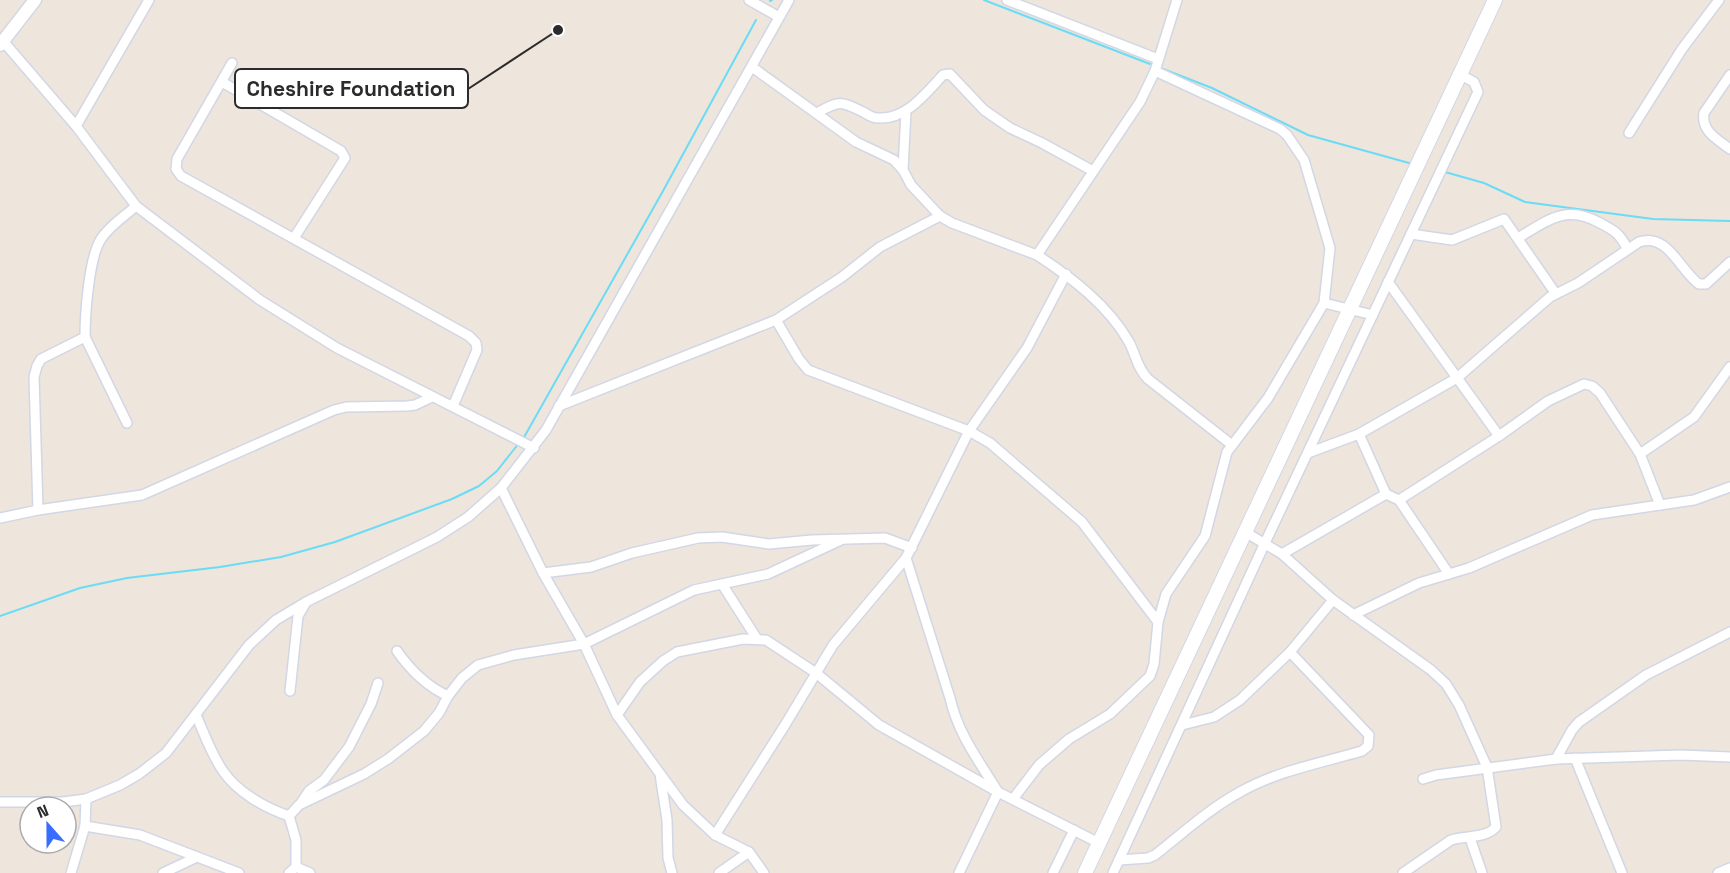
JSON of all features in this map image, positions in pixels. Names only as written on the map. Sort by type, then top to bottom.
[{"type":"main road","points":[[1085,873],[1495,0]]},
{"type":"street","points":[[35,0],[2,43],[76,126],[136,206],[260,300],[337,348],[534,448]]},
{"type":"street","points":[[76,126],[149,0]]},
{"type":"street","points":[[749,0],[779,17]]},
{"type":"street","points":[[0,802],[63,802],[86,799],[120,785],[166,753],[249,645],[276,620],[306,602],[437,537],[468,517],[501,488],[534,448],[559,406],[789,0]]},
{"type":"street","points":[[1007,0],[1158,59]]},
{"type":"street","points":[[1037,255],[1140,102],[1155,71],[1177,0]]},
{"type":"street","points":[[1629,133],[1682,49],[1719,0]]},
{"type":"street","points":[[232,63],[177,159],[176,169],[181,176],[469,336],[476,343],[477,350],[453,406]]},
{"type":"street","points":[[752,67],[856,142],[894,160],[903,170],[911,185],[940,216],[952,223],[1037,255],[1066,274],[1101,306],[1119,328],[1129,343],[1140,371],[1169,397],[1232,445]]},
{"type":"street","points":[[1012,799],[1039,765],[1069,739],[1110,714],[1150,676],[1154,664],[1158,622],[1166,594],[1205,536],[1224,458],[1268,398],[1324,303],[1330,248],[1305,164],[1287,135],[1280,129],[1155,71]]},
{"type":"street","points":[[817,113],[834,104],[851,106],[878,118],[906,111],[920,101],[943,75],[950,74],[984,110],[1010,128],[1093,171]]},
{"type":"street","points":[[1113,873],[1264,545],[1478,92],[1474,82],[1459,74]]},
{"type":"street","points":[[1730,75],[1704,113],[1703,119],[1710,133],[1730,149]]},
{"type":"street","points":[[222,82],[343,154],[345,161],[294,238]]},
{"type":"street","points":[[903,170],[906,111]]},
{"type":"street","points":[[127,423],[85,337],[85,320],[96,248],[102,237],[136,206]]},
{"type":"street","points":[[1518,238],[1551,219],[1575,213],[1588,216],[1616,231],[1626,248]]},
{"type":"street","points":[[559,406],[776,320],[842,277],[880,247],[940,216]]},
{"type":"street","points":[[1411,234],[1452,240],[1502,219],[1505,220],[1556,294]]},
{"type":"street","points":[[1308,453],[1359,434],[1458,378],[1544,301],[1578,283],[1626,248],[1644,240],[1655,242],[1667,248],[1695,282],[1703,285],[1730,261]]},
{"type":"street","points":[[715,835],[833,645],[906,558],[969,431],[1027,348],[1066,274]]},
{"type":"street","points":[[1388,282],[1499,436]]},
{"type":"street","points":[[1324,303],[1373,315]]},
{"type":"street","points":[[776,320],[798,360],[808,370],[969,431],[990,443],[1082,522],[1158,622]]},
{"type":"street","points":[[38,510],[34,377],[41,359],[85,337]]},
{"type":"street","points":[[1640,454],[1694,417],[1730,366]]},
{"type":"street","points":[[1399,500],[1499,436],[1548,401],[1580,385],[1588,384],[1600,393],[1640,454],[1660,505]]},
{"type":"street","points":[[0,518],[38,510],[142,495],[334,410],[346,407],[415,405],[432,397]]},
{"type":"street","points":[[1359,434],[1386,494],[1399,500],[1449,574]]},
{"type":"street","points":[[1353,615],[1410,587],[1522,547],[1592,515],[1702,498],[1730,487]]},
{"type":"street","points":[[501,488],[543,573],[584,644],[617,714],[683,805],[715,835],[749,852],[764,873]]},
{"type":"street","points":[[1282,554],[1386,494]]},
{"type":"street","points":[[1245,532],[1282,554],[1332,600],[1431,670],[1446,684],[1459,705],[1487,767],[1496,827],[1491,832],[1451,840],[1403,873]]},
{"type":"street","points":[[543,573],[591,567],[632,553],[698,538],[723,537],[769,544],[802,540],[885,538],[912,548]]},
{"type":"street","points":[[299,805],[364,774],[424,731],[462,678],[478,665],[514,655],[584,644],[694,591],[768,574],[841,540]]},
{"type":"street","points":[[906,558],[955,719],[998,792]]},
{"type":"street","points":[[722,584],[757,639]]},
{"type":"street","points":[[1182,725],[1214,717],[1240,700],[1290,652],[1332,600]]},
{"type":"street","points":[[290,691],[298,616],[306,602]]},
{"type":"street","points":[[1556,759],[1579,722],[1646,675],[1730,632]]},
{"type":"street","points":[[617,714],[640,682],[663,661],[677,652],[743,639],[771,642],[816,673],[879,725],[998,792],[1099,843]]},
{"type":"street","points":[[397,651],[419,678],[434,690],[448,696]]},
{"type":"street","points":[[1119,860],[1148,858],[1155,855],[1215,807],[1257,784],[1285,773],[1362,751],[1368,746],[1369,735],[1290,652]]},
{"type":"street","points":[[289,816],[309,791],[324,780],[349,747],[378,683]]},
{"type":"street","points":[[196,715],[224,773],[257,801],[289,816]]},
{"type":"street","points":[[1423,779],[1429,776],[1487,767],[1556,759],[1681,755],[1730,757]]},
{"type":"street","points":[[1575,758],[1622,873]]},
{"type":"street","points":[[660,773],[667,820],[668,858],[672,873]]},
{"type":"street","points":[[959,873],[998,792]]},
{"type":"street","points":[[71,873],[85,826],[86,799]]},
{"type":"street","points":[[289,816],[296,840],[292,870],[310,873]]},
{"type":"street","points":[[85,826],[140,836],[239,873]]},
{"type":"street","points":[[1053,873],[1074,830]]},
{"type":"street","points":[[1470,838],[1482,873]]},
{"type":"street","points":[[719,873],[749,852]]},
{"type":"street","points":[[163,873],[197,857]]},
{"type":"street","points":[[1718,873],[1730,868]]},
{"type":"waterway","points":[[984,0],[1150,64]]},
{"type":"waterway","points":[[523,439],[663,191],[756,20]]},
{"type":"waterway","points":[[1163,69],[1212,88],[1308,135],[1409,163]]},
{"type":"waterway","points":[[1445,172],[1484,183],[1525,202],[1653,219],[1730,221]]},
{"type":"waterway","points":[[0,616],[80,588],[127,578],[281,557],[335,542],[452,499],[479,486],[497,471],[519,443]]},
{"type":"place","name":"Cheshire Foundation","points":[[558,30]]}]
